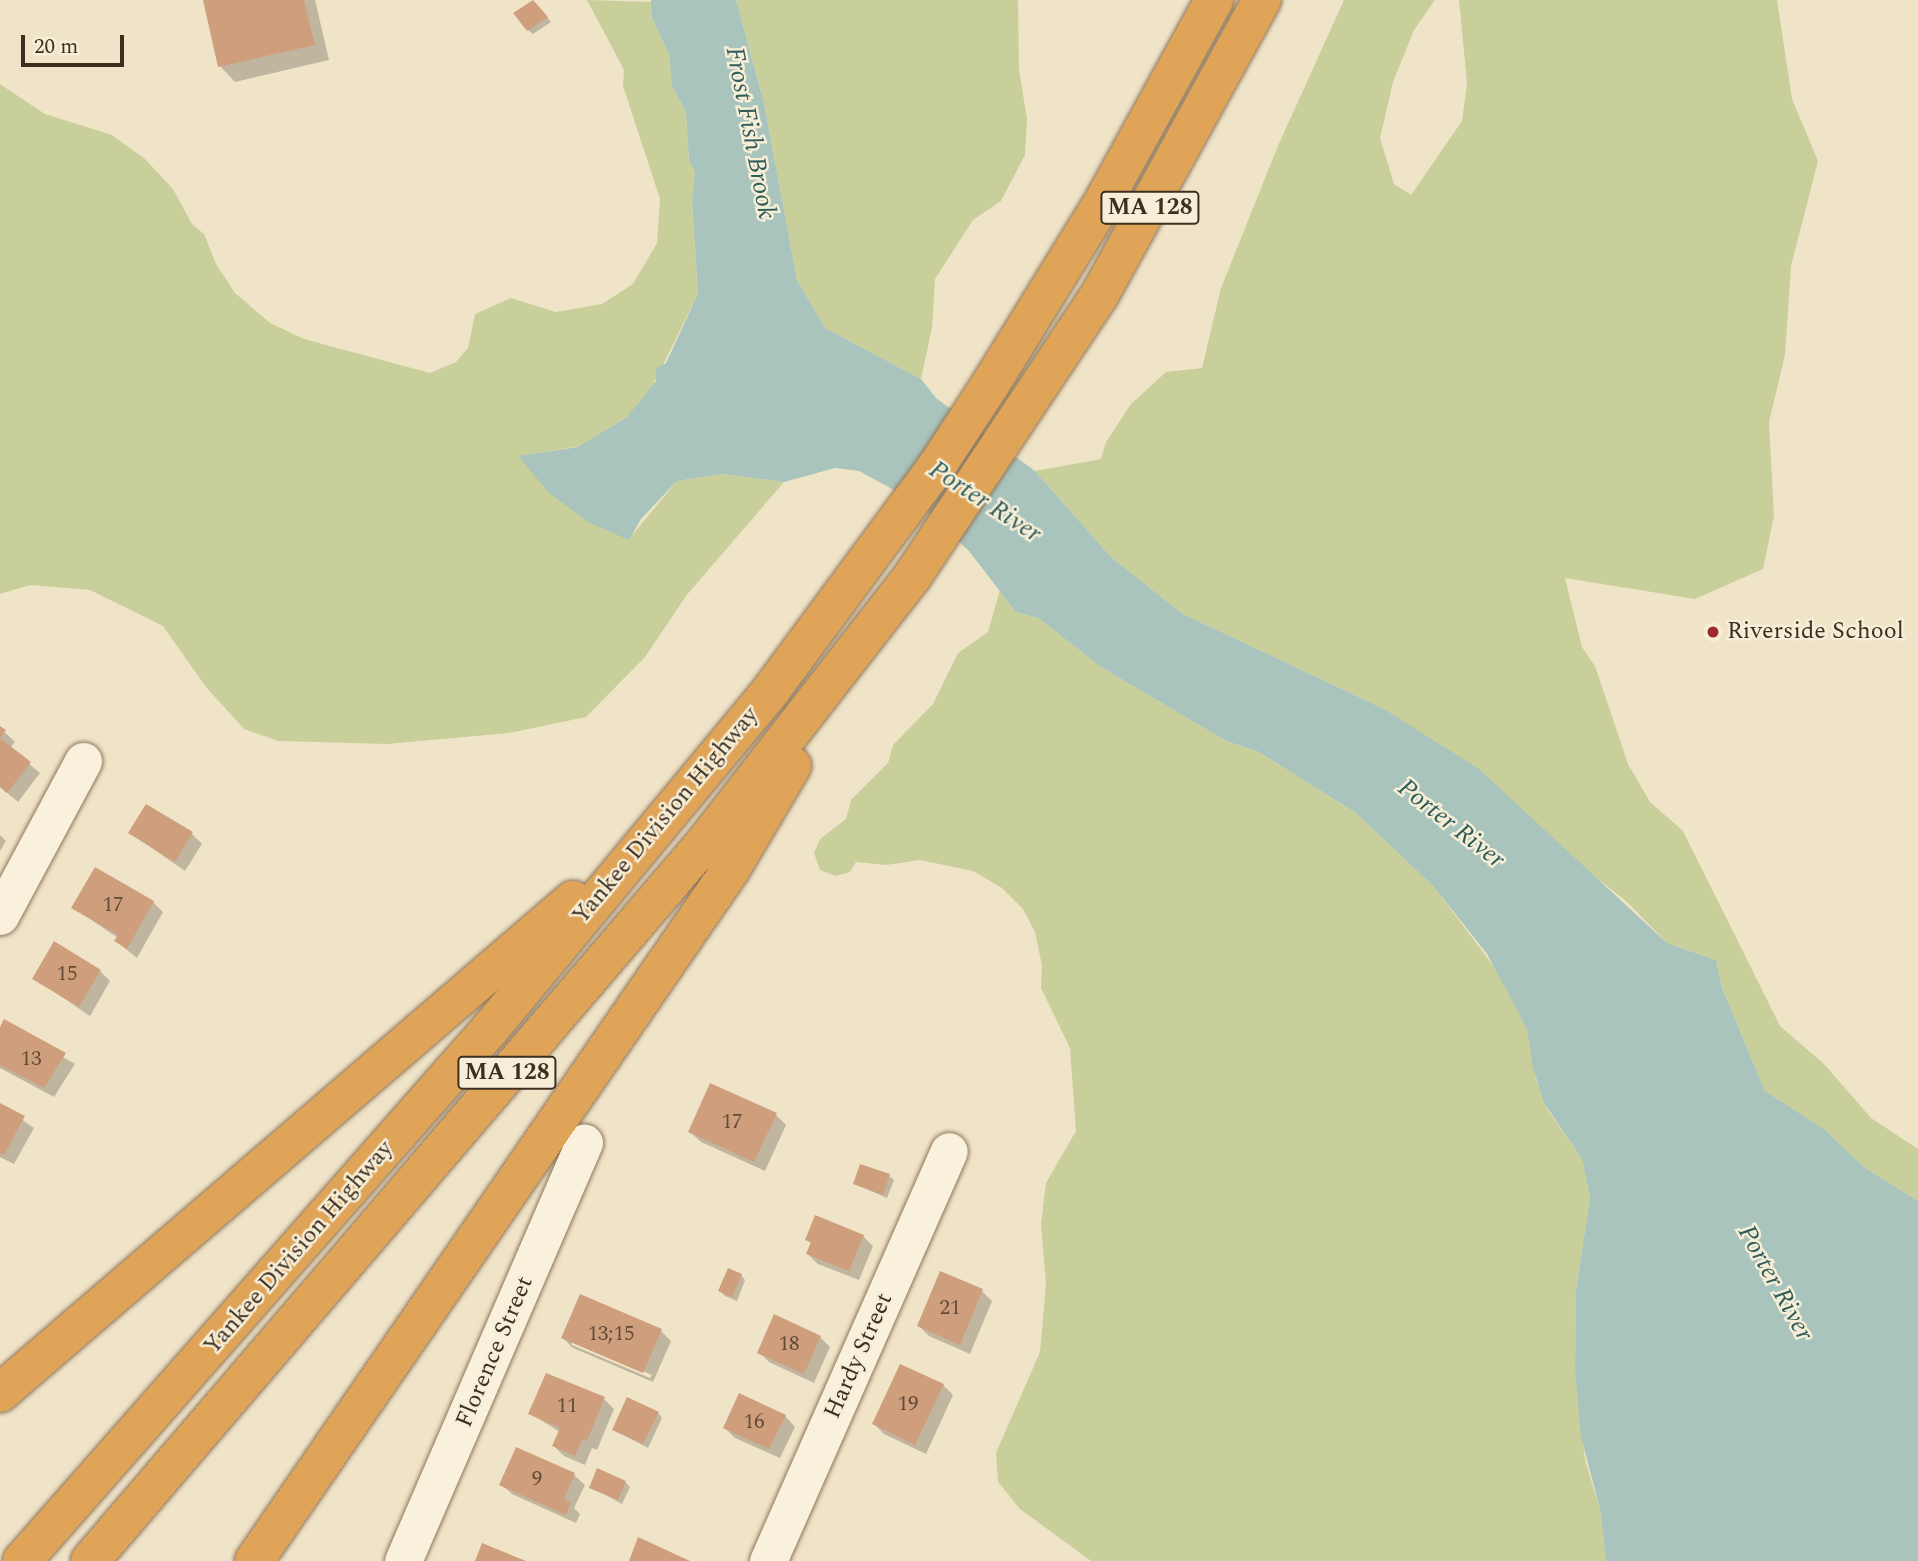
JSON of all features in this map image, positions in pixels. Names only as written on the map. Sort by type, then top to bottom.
[{"type":"highway","name":"Yankee Division Highway","points":[[22,1561],[491,1029],[772,689],[874,552],[990,385],[1109,193],[1214,0]]},
{"type":"highway","name":"Yankee Division Highway","points":[[90,1561],[686,864],[846,665],[912,577],[1027,410],[1162,187],[1262,0]]},
{"type":"highway","points":[[254,1561],[731,869],[846,665]]},
{"type":"highway","points":[[0,1392],[654,831]]},
{"type":"street","points":[[0,916],[83,761]]},
{"type":"street","name":"Florence Street","points":[[403,1561],[584,1142]]},
{"type":"street","name":"Hardy Street","points":[[768,1561],[949,1151]]},
{"type":"green space","points":[[587,0],[652,2],[652,18],[669,54],[672,86],[686,112],[689,161],[695,172],[692,201],[698,294],[652,387],[631,414],[581,446],[519,456],[628,540],[677,481],[723,474],[784,482],[686,596],[645,657],[586,717],[509,733],[387,744],[278,741],[244,729],[206,687],[163,626],[90,590],[30,585],[0,594],[0,84],[45,114],[112,135],[145,159],[173,189],[192,224],[204,234],[216,264],[235,293],[270,323],[304,339],[430,373],[456,362],[468,348],[475,314],[511,298],[556,312],[602,304],[633,284],[657,243],[660,199],[623,86],[624,70]]},
{"type":"green space","points":[[736,0],[1018,0],[1019,69],[1027,119],[1025,155],[1001,201],[973,220],[935,279],[932,328],[921,379],[825,328],[797,280],[764,103]]},
{"type":"green space","points":[[1344,0],[1435,0],[1414,30],[1393,82],[1380,138],[1394,184],[1411,195],[1462,121],[1467,83],[1459,0],[1777,0],[1792,99],[1818,161],[1791,266],[1785,355],[1769,422],[1774,516],[1763,569],[1695,599],[1565,578],[1582,647],[1595,666],[1628,764],[1650,802],[1683,831],[1780,1026],[1825,1065],[1871,1118],[1918,1149],[1918,1201],[1864,1167],[1824,1129],[1765,1091],[1722,988],[1716,960],[1667,943],[1627,902],[1384,709],[1183,614],[1111,557],[1035,471],[1101,459],[1106,442],[1131,404],[1166,372],[1202,368],[1221,288],[1277,148]]},
{"type":"green space","points":[[1000,590],[1016,612],[1038,618],[1101,667],[1226,741],[1259,752],[1356,813],[1434,887],[1498,972],[1527,1029],[1536,1079],[1547,1109],[1582,1159],[1590,1198],[1576,1290],[1575,1369],[1585,1460],[1600,1509],[1606,1561],[1091,1561],[1020,1509],[998,1482],[996,1453],[1040,1352],[1046,1284],[1041,1224],[1046,1183],[1076,1131],[1070,1048],[1041,988],[1042,966],[1035,932],[1023,909],[1002,888],[973,871],[920,860],[886,865],[856,862],[850,872],[835,876],[820,870],[814,853],[820,839],[846,819],[851,800],[888,763],[893,745],[933,704],[958,653],[988,632]]},
{"type":"water","points":[[651,0],[736,0],[764,103],[797,280],[825,328],[921,379],[936,398],[1035,471],[1111,557],[1183,614],[1384,709],[1479,769],[1667,943],[1716,960],[1722,988],[1765,1091],[1824,1129],[1864,1167],[1918,1201],[1918,1561],[1606,1561],[1600,1509],[1581,1437],[1575,1369],[1576,1290],[1590,1198],[1582,1159],[1544,1103],[1533,1068],[1527,1029],[1487,954],[1434,887],[1356,813],[1259,752],[1226,741],[1101,667],[1038,618],[1016,612],[969,551],[918,503],[859,471],[835,468],[784,482],[723,474],[677,481],[641,519],[629,540],[590,523],[549,493],[518,456],[578,447],[627,417],[656,381],[656,368],[666,363],[698,294],[692,201],[695,172],[689,161],[686,112],[672,86],[669,54],[652,18]]},
{"type":"building","points":[[203,0],[304,0],[315,45],[218,67]]},
{"type":"building","points":[[533,0],[548,17],[527,31],[513,13]]},
{"type":"building","points":[[0,726],[6,730],[0,738]]},
{"type":"building","points":[[0,738],[31,762],[7,793],[0,787]]},
{"type":"building","points":[[146,804],[193,832],[175,862],[128,833]]},
{"type":"building","points":[[95,867],[154,901],[127,949],[114,941],[118,935],[71,908]]},
{"type":"building","points":[[54,941],[101,970],[79,1007],[32,979]]},
{"type":"building","points":[[4,1019],[66,1053],[44,1088],[0,1065],[0,1027]]},
{"type":"building","points":[[710,1083],[777,1113],[754,1162],[688,1132]]},
{"type":"building","points":[[0,1103],[25,1116],[4,1155],[0,1153]]},
{"type":"building","points":[[860,1164],[890,1174],[883,1195],[853,1184]]},
{"type":"building","points":[[815,1215],[864,1235],[849,1271],[806,1254],[811,1242],[805,1240]]},
{"type":"building","points":[[728,1268],[742,1274],[732,1297],[718,1291]]},
{"type":"building","points":[[940,1271],[983,1289],[960,1345],[917,1326]]},
{"type":"building","points":[[580,1294],[662,1329],[643,1373],[561,1338]]},
{"type":"building","points":[[774,1314],[821,1336],[804,1374],[757,1353]]},
{"type":"building","points":[[900,1364],[944,1384],[915,1445],[872,1424]]},
{"type":"building","points":[[546,1373],[605,1397],[587,1441],[582,1439],[575,1456],[552,1446],[560,1428],[528,1414]]},
{"type":"building","points":[[739,1393],[786,1415],[769,1449],[723,1428]]},
{"type":"building","points":[[627,1397],[659,1412],[643,1444],[612,1430]]},
{"type":"building","points":[[516,1447],[575,1473],[564,1499],[571,1503],[566,1515],[499,1485]]},
{"type":"building","points":[[597,1468],[626,1481],[618,1500],[589,1488]]},
{"type":"building","points":[[638,1537],[690,1561],[629,1561]]},
{"type":"building","points":[[482,1543],[526,1561],[475,1561]]},
{"type":"place","name":"Riverside School","points":[[1713,632]]},
{"type":"water label","name":"Frost Fish Brook","points":[[750,133]]},
{"type":"water label","name":"Porter River","points":[[985,502]]},
{"type":"water label","name":"Porter River","points":[[1451,824]]},
{"type":"water label","name":"Porter River","points":[[1775,1283]]}]
